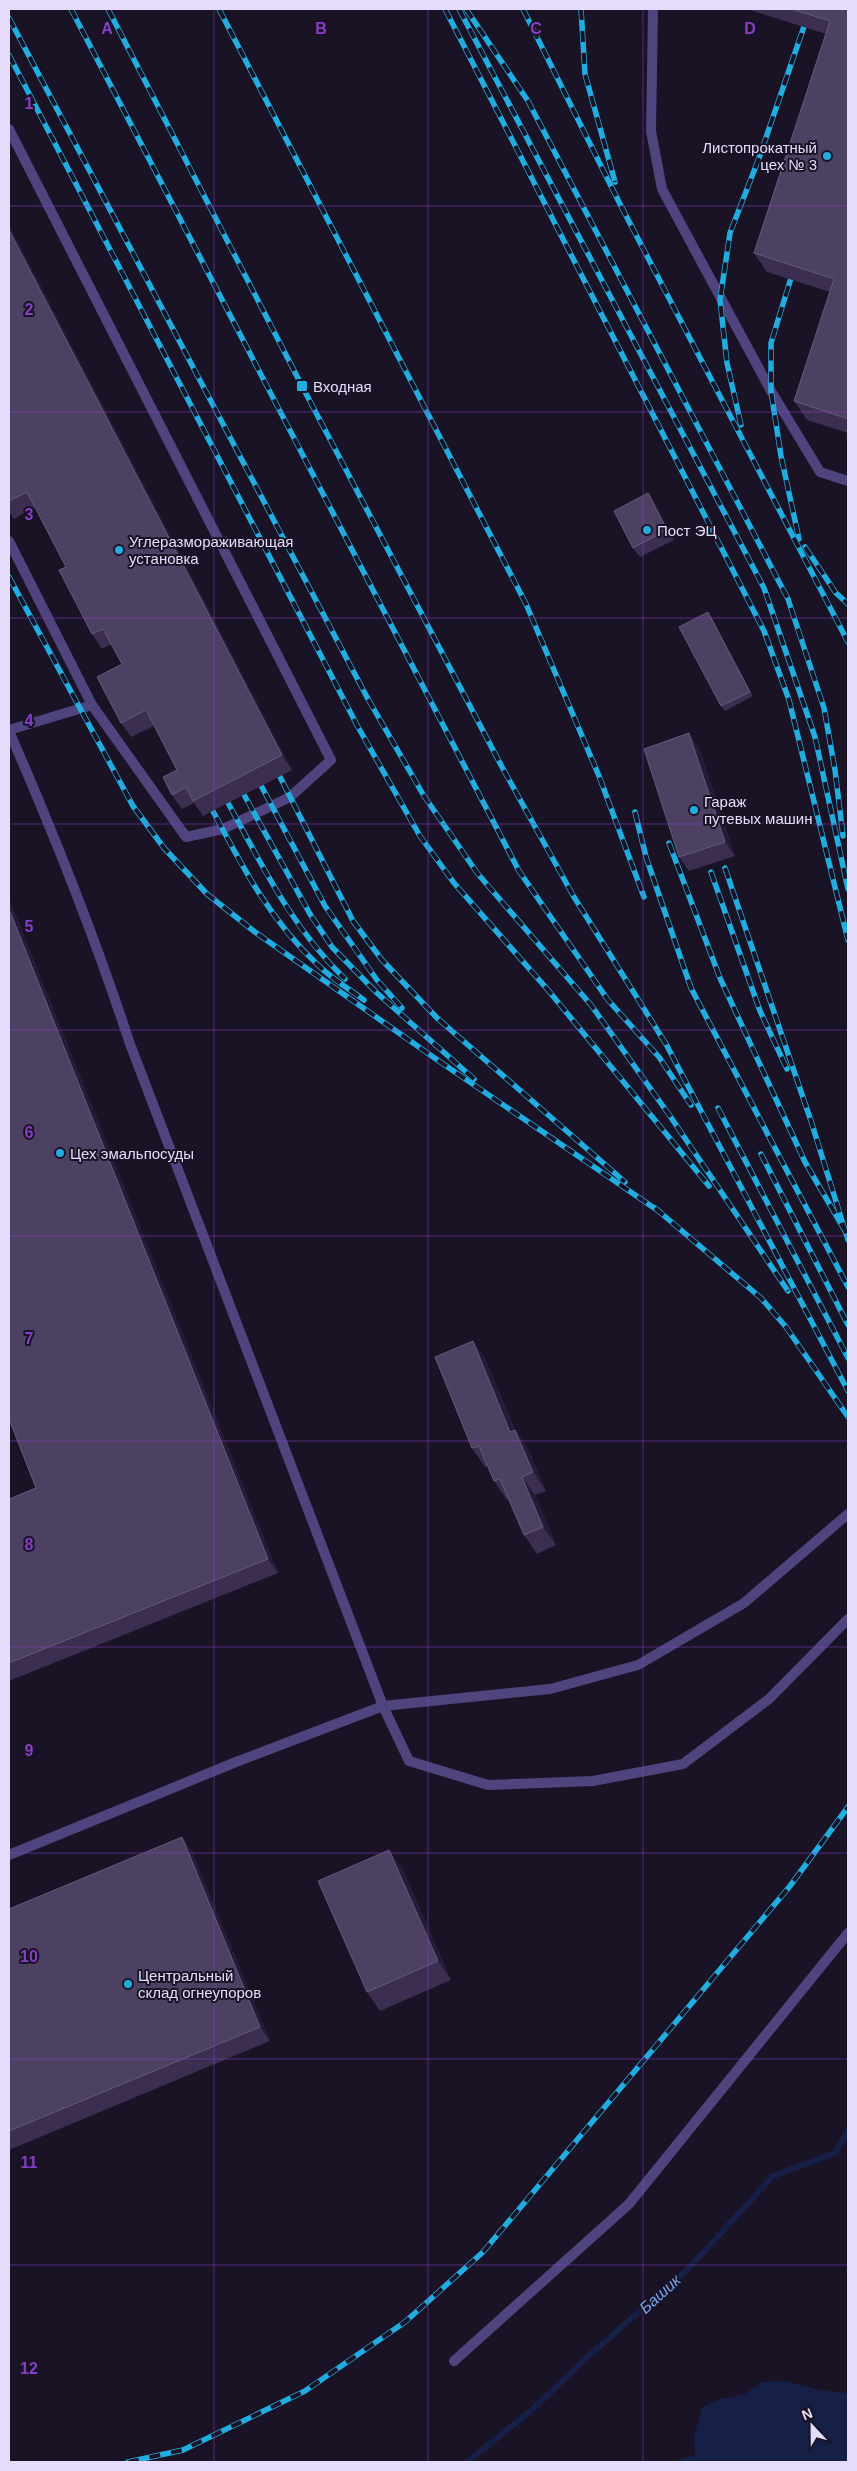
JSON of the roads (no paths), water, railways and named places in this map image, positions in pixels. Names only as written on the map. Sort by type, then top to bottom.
[{"type":"lane","points":[[653,9],[651,131],[662,189],[771,391],[820,472],[848,481]]},
{"type":"lane","points":[[9,129],[331,760],[290,797],[223,829],[186,837],[92,705],[9,541]]},
{"type":"lane","points":[[92,705],[9,731],[49,821],[99,950],[130,1044],[383,1706],[409,1761],[488,1786],[593,1780],[683,1764],[769,1699],[848,1620]]},
{"type":"lane","points":[[9,1855],[236,1762],[383,1706],[550,1690],[638,1665],[744,1603],[848,1514]]},
{"type":"lane","points":[[454,2361],[629,2204],[848,1933]]},
{"type":"water","points":[[785,2381],[824,2391],[848,2393],[848,2462],[672,2462],[695,2455],[694,2436],[702,2408],[720,2399],[745,2394],[762,2382]]},
{"type":"waterway","name":"Башик","points":[[467,2462],[532,2410],[584,2360],[688,2269],[773,2176],[835,2153],[848,2131]]},
{"type":"railway","points":[[71,9],[519,871],[608,1000],[659,1057],[691,1105]]},
{"type":"railway","points":[[108,9],[302,386],[502,767],[574,897],[666,1044],[848,1391]]},
{"type":"railway","points":[[219,9],[526,604],[599,776],[644,897]]},
{"type":"railway","points":[[445,9],[764,631],[789,700],[848,940]]},
{"type":"railway","points":[[459,9],[764,588],[815,737],[848,889]]},
{"type":"railway","points":[[466,9],[528,101],[788,599],[824,708],[835,770],[843,836]]},
{"type":"railway","points":[[523,9],[621,206],[848,642]]},
{"type":"railway","points":[[581,9],[585,74],[615,182]]},
{"type":"railway","points":[[741,425],[727,363],[720,300],[730,233],[759,158],[810,9]]},
{"type":"railway","points":[[9,18],[368,699],[424,796],[478,874],[591,1005],[670,1116],[788,1291]]},
{"type":"railway","points":[[9,55],[358,727],[420,836],[454,883],[548,990],[709,1186]]},
{"type":"railway","points":[[795,265],[771,343],[771,391],[781,456],[799,539]]},
{"type":"railway","points":[[805,547],[836,593],[848,604]]},
{"type":"railway","points":[[9,577],[133,806],[164,848],[207,894],[255,932],[436,1059],[660,1212]]},
{"type":"railway","points":[[273,763],[353,921],[382,960],[437,1018],[625,1182]]},
{"type":"railway","points":[[255,774],[325,906],[377,980],[402,1008]]},
{"type":"railway","points":[[237,782],[310,914],[332,947],[377,993],[474,1079]]},
{"type":"railway","points":[[221,790],[291,913],[307,936],[345,979]]},
{"type":"railway","points":[[206,798],[255,886],[283,928],[323,970],[364,1000]]},
{"type":"railway","points":[[635,812],[646,857],[691,988],[848,1287]]},
{"type":"railway","points":[[669,843],[720,978],[805,1162],[844,1229]]},
{"type":"railway","points":[[725,868],[811,1121],[848,1240]]},
{"type":"railway","points":[[711,872],[760,1011],[787,1069]]},
{"type":"railway","points":[[718,1108],[848,1358]]},
{"type":"railway","points":[[761,1154],[848,1325]]},
{"type":"railway","points":[[655,1208],[761,1298],[786,1327],[848,1417]]},
{"type":"railway","points":[[128,2462],[183,2450],[305,2391],[405,2322],[483,2252],[790,1886],[848,1807]]},
{"type":"place","name":"Листопрокатный цех № 3","points":[[827,156]]},
{"type":"place","name":"Входная","points":[[302,386]]},
{"type":"place","name":"Поcт ЭЦ","points":[[647,530]]},
{"type":"place","name":"Углеразмораживающая установка","points":[[119,550]]},
{"type":"place","name":"Гараж путевых машин","points":[[694,810]]},
{"type":"place","name":"Цех эмальпосуды","points":[[60,1153]]},
{"type":"place","name":"Центральный склад огнеупоров","points":[[128,1984]]}]
